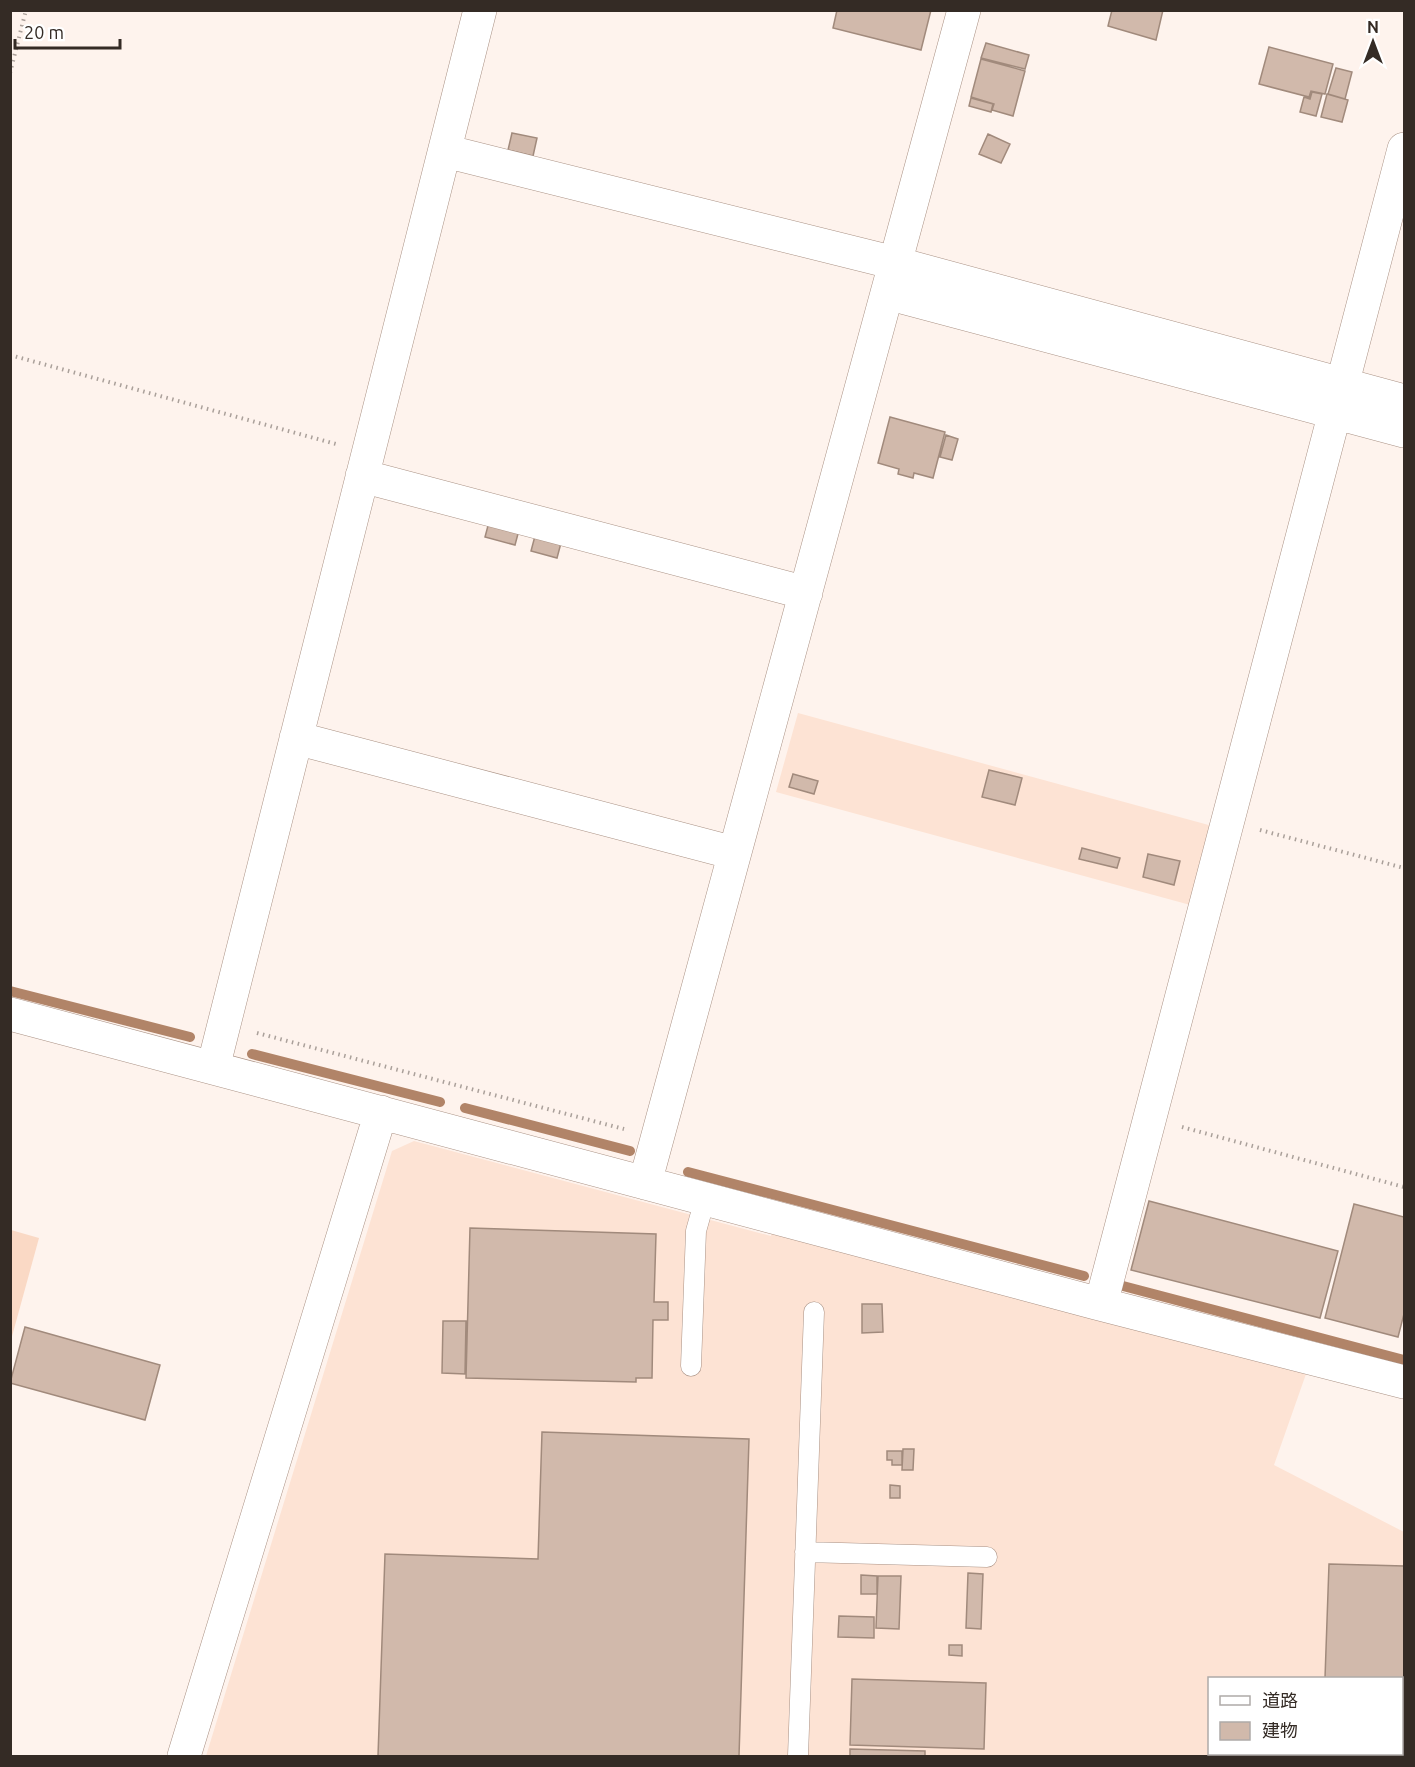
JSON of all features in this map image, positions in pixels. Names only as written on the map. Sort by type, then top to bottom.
[{"type":"street","points":[[213,1068],[480,10]]},
{"type":"street","points":[[645,1183],[964,10]]},
{"type":"street","points":[[1101,1304],[1404,149]]},
{"type":"street","points":[[445,151],[891,278],[1339,398],[1404,431]]},
{"type":"street","points":[[1339,398],[1404,401]]},
{"type":"street","points":[[365,465],[806,592]]},
{"type":"street","points":[[296,738],[734,853]]},
{"type":"street","points":[[10,1014],[1101,1304],[1404,1382]]},
{"type":"street","points":[[184,1756],[381,1112]]},
{"type":"lane","points":[[691,1366],[696,1231],[705,1199]]},
{"type":"lane","points":[[798,1756],[814,1312]]},
{"type":"lane","points":[[805,1552],[987,1557]]},
{"type":"path","points":[[10,73],[26,10]]},
{"type":"path","points":[[10,355],[365,465]]},
{"type":"path","points":[[1228,821],[1404,868]]},
{"type":"path","points":[[224,1024],[657,1137]]},
{"type":"path","points":[[1150,1119],[1404,1187]]},
{"type":"shaded area","points":[[798,713],[1216,827],[1194,906],[776,792]]},
{"type":"shaded area","points":[[414,1141],[771,1236],[772,1231],[1306,1374],[1274,1465],[1404,1532],[1404,1756],[206,1756],[392,1151]]},
{"type":"shaded area","points":[[10,1230],[39,1238],[11,1340]]},
{"type":"building","points":[[837,10],[931,10],[921,50],[833,28]]},
{"type":"building","points":[[1112,10],[1163,10],[1156,40],[1108,26]]},
{"type":"building","points":[[986,43],[1029,55],[1025,69],[981,58]]},
{"type":"building","points":[[1269,47],[1333,64],[1325,94],[1311,91],[1309,97],[1259,84]]},
{"type":"building","points":[[981,59],[1025,71],[1013,116],[992,110],[994,104],[971,97]]},
{"type":"building","points":[[1336,68],[1352,72],[1345,99],[1328,94]]},
{"type":"building","points":[[1312,92],[1322,94],[1316,116],[1300,112],[1304,97],[1310,99]]},
{"type":"building","points":[[1327,94],[1348,100],[1342,122],[1321,117]]},
{"type":"building","points":[[971,98],[993,104],[991,112],[969,106]]},
{"type":"building","points":[[512,133],[537,138],[533,156],[508,150]]},
{"type":"building","points":[[988,134],[1010,144],[1001,163],[979,154]]},
{"type":"building","points":[[890,417],[945,432],[933,478],[914,473],[913,478],[898,474],[899,469],[878,463]]},
{"type":"building","points":[[946,435],[958,439],[952,460],[940,457]]},
{"type":"building","points":[[489,522],[519,530],[515,545],[485,537]]},
{"type":"building","points":[[535,536],[561,543],[557,558],[531,551]]},
{"type":"building","points":[[989,770],[1022,778],[1015,805],[982,797]]},
{"type":"building","points":[[793,774],[818,781],[814,794],[789,787]]},
{"type":"building","points":[[1082,848],[1120,858],[1117,868],[1079,859]]},
{"type":"building","points":[[1148,854],[1180,861],[1174,885],[1143,877]]},
{"type":"building","points":[[1149,1201],[1338,1251],[1320,1318],[1131,1270]]},
{"type":"building","points":[[1354,1204],[1404,1217],[1404,1314],[1398,1337],[1325,1318]]},
{"type":"building","points":[[470,1228],[656,1234],[654,1302],[668,1302],[668,1320],[653,1320],[652,1378],[636,1378],[636,1382],[466,1378]]},
{"type":"building","points":[[862,1304],[882,1304],[883,1332],[862,1333]]},
{"type":"building","points":[[443,1321],[466,1321],[465,1374],[442,1373]]},
{"type":"building","points":[[25,1327],[160,1365],[145,1420],[10,1383]]},
{"type":"building","points":[[542,1432],[749,1439],[739,1756],[378,1756],[385,1554],[538,1559]]},
{"type":"building","points":[[903,1449],[914,1449],[913,1470],[902,1470]]},
{"type":"building","points":[[887,1451],[902,1451],[902,1465],[892,1465],[892,1460],[887,1460]]},
{"type":"building","points":[[890,1485],[900,1486],[900,1498],[890,1498]]},
{"type":"building","points":[[1329,1564],[1404,1566],[1404,1756],[1402,1756],[1403,1677],[1325,1677]]},
{"type":"building","points":[[968,1573],[983,1574],[981,1629],[966,1628]]},
{"type":"building","points":[[861,1575],[877,1576],[877,1594],[861,1594]]},
{"type":"building","points":[[878,1576],[901,1576],[899,1629],[876,1628]]},
{"type":"building","points":[[839,1616],[874,1617],[874,1638],[838,1637]]},
{"type":"building","points":[[949,1645],[962,1645],[962,1656],[949,1655]]},
{"type":"building","points":[[852,1679],[986,1683],[984,1749],[850,1745]]},
{"type":"building","points":[[850,1749],[925,1751],[925,1756],[850,1756]]},
{"type":"building","points":[[1326,1755],[1401,1755],[1401,1756]]},
{"type":"waterway","points":[[10,991],[190,1037]]},
{"type":"waterway","points":[[252,1054],[440,1102]]},
{"type":"waterway","points":[[465,1108],[630,1151]]},
{"type":"waterway","points":[[688,1172],[1084,1276]]},
{"type":"waterway","points":[[1123,1286],[1404,1360]]}]
